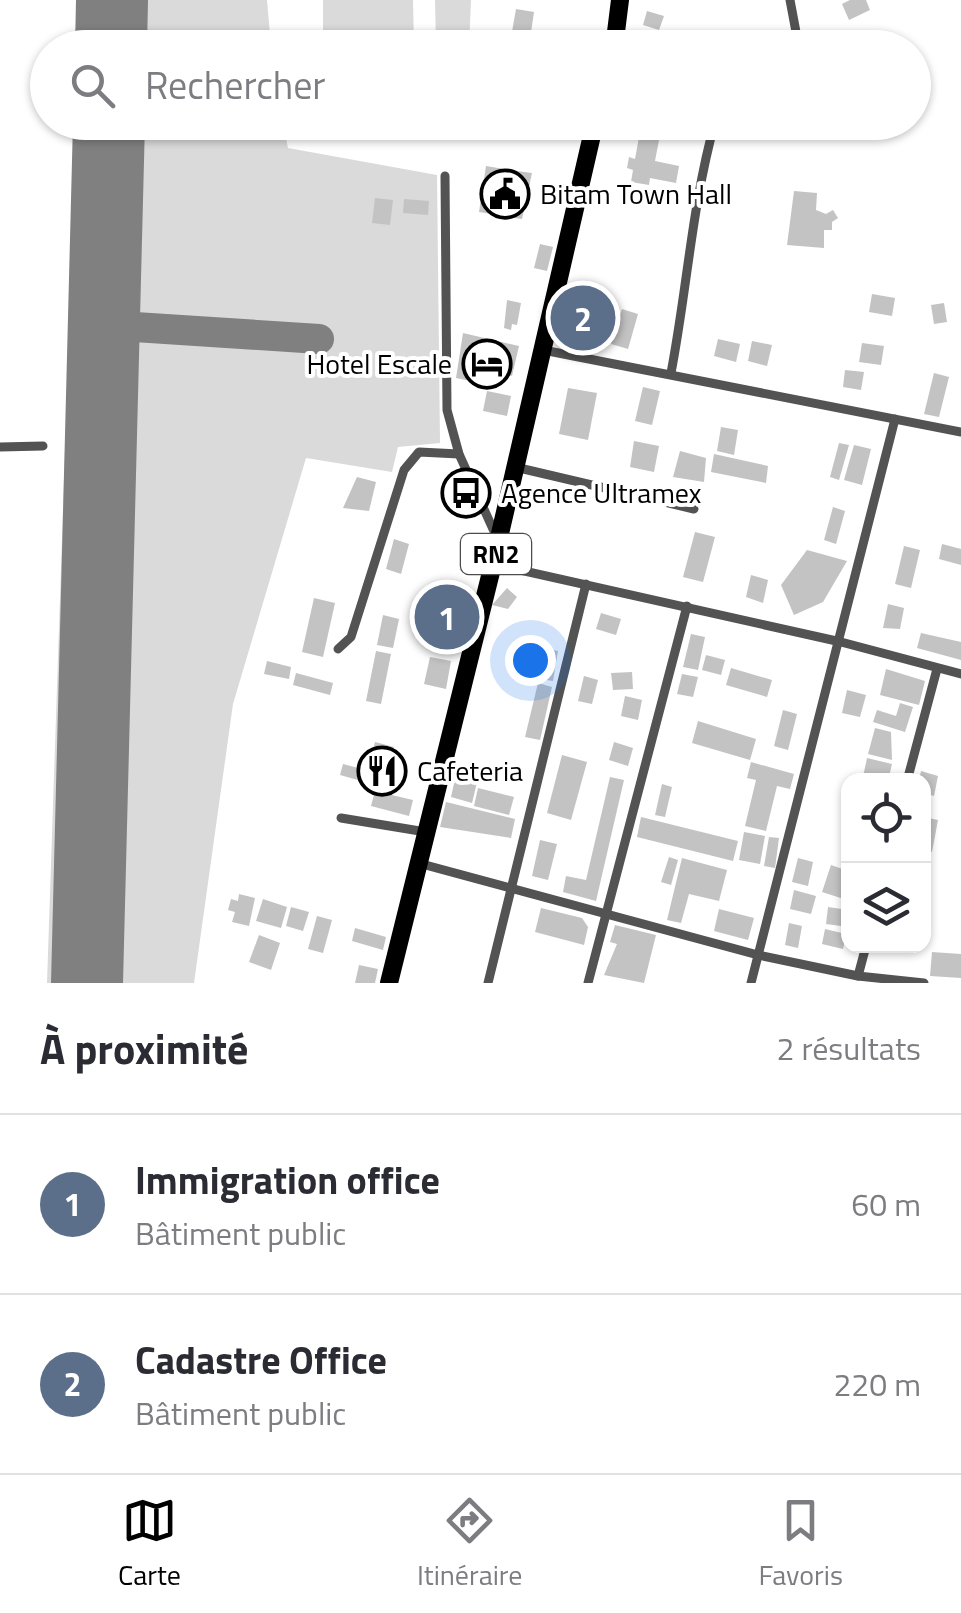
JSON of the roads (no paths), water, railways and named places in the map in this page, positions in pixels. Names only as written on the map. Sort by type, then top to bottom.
[{"type":"highway","points":[[618,30],[620,0]]},
{"type":"highway","points":[[620,22],[631,0]]},
{"type":"highway","name":"RN2","points":[[389,983],[494,564],[591,140]]},
{"type":"street","points":[[790,0],[796,30]]},
{"type":"street","points":[[670,373],[686,296],[697,199],[711,140]]},
{"type":"street","points":[[445,176],[447,410],[458,454],[498,540]]},
{"type":"street","points":[[543,350],[961,432]]},
{"type":"street","points":[[751,983],[895,419]]},
{"type":"street","points":[[0,447],[43,446]]},
{"type":"street","points":[[338,649],[351,638],[404,470],[420,452],[458,454]]},
{"type":"street","points":[[515,467],[694,509]]},
{"type":"street","points":[[494,564],[841,642],[961,674]]},
{"type":"street","points":[[488,983],[586,584]]},
{"type":"street","points":[[588,983],[687,606]]},
{"type":"street","points":[[909,773],[937,669]]},
{"type":"street","points":[[341,818],[426,832]]},
{"type":"street","points":[[418,863],[758,955],[858,976],[924,983]]},
{"type":"street","points":[[858,976],[864,953]]},
{"type":"place","name":"Bitam Town Hall","points":[[505,194]]},
{"type":"place","name":"Cadastre Office","points":[[583,318]]},
{"type":"place","name":"Hotel Escale","points":[[487,364]]},
{"type":"place","name":"Agence Ultramex","points":[[466,493]]},
{"type":"place","name":"Immigration office","points":[[447,617]]},
{"type":"place","name":"Cafeteria","points":[[382,771]]}]
